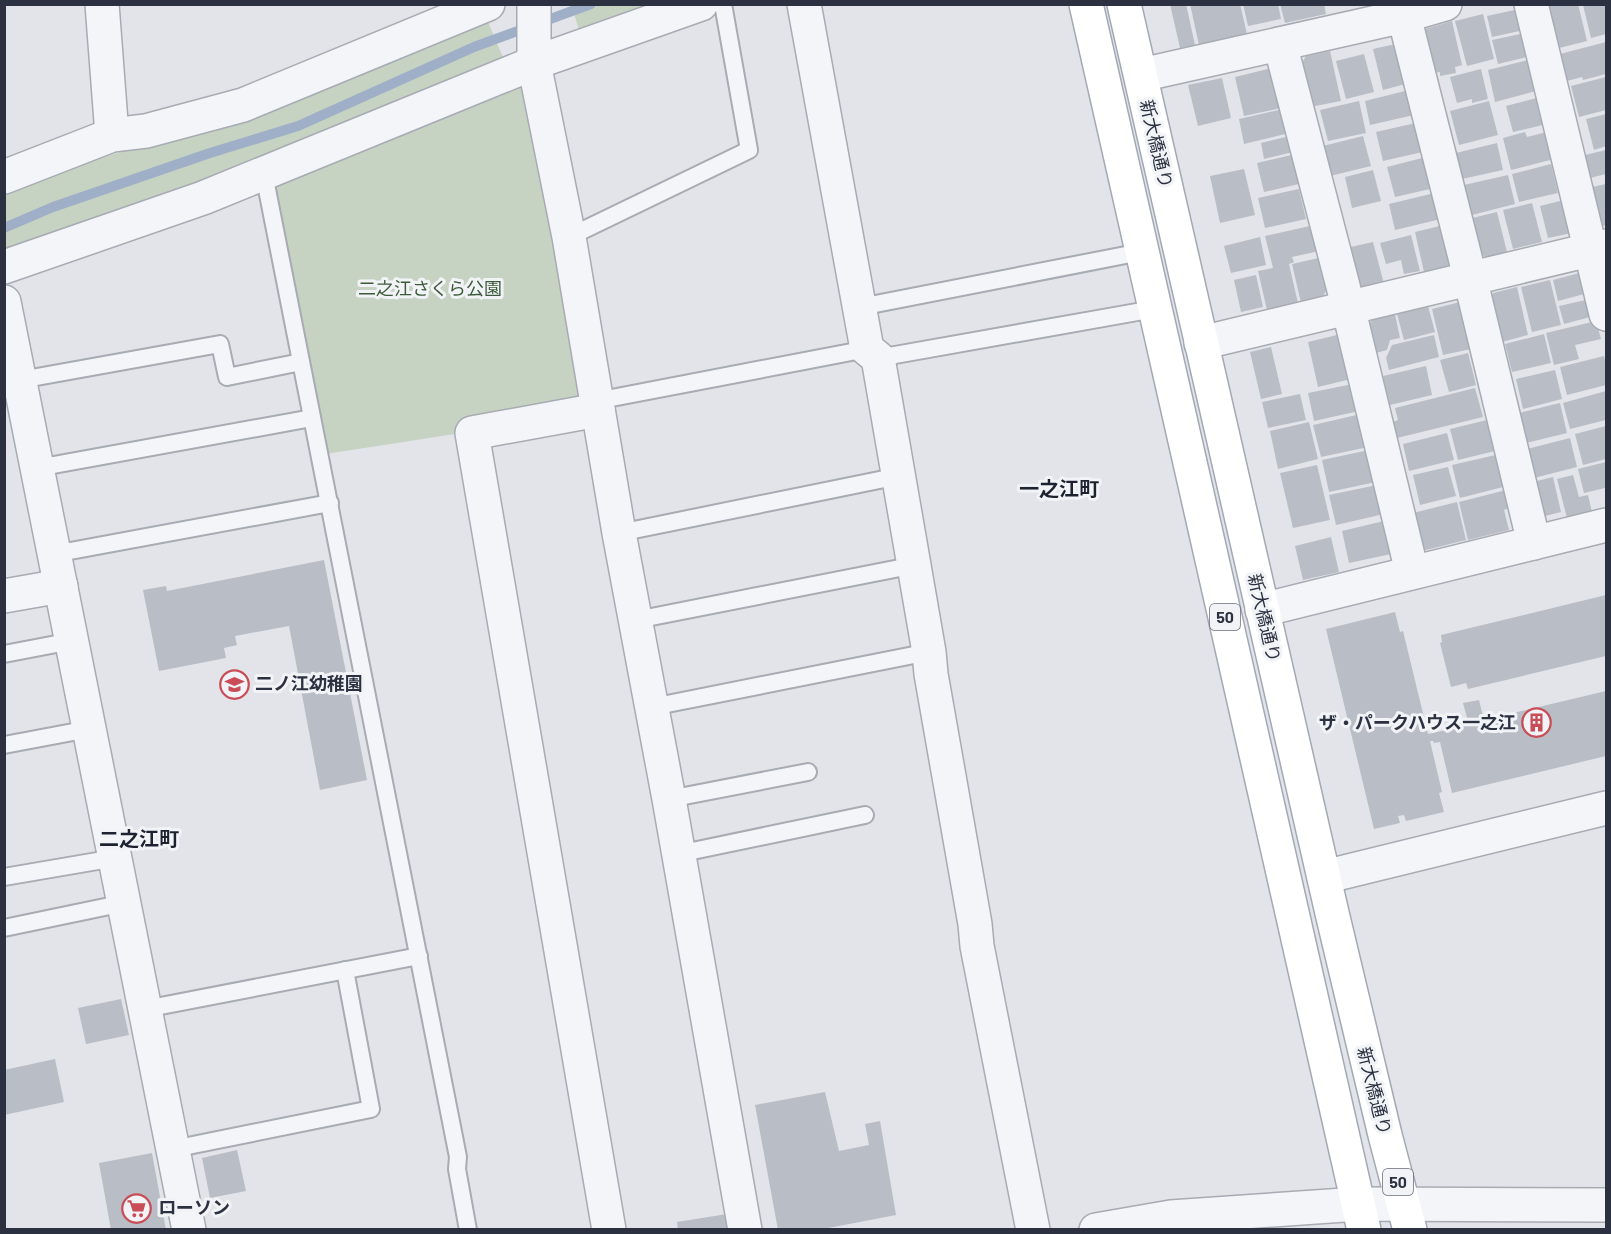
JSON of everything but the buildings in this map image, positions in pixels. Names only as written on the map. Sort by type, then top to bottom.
[{"type":"main road","name":"50","points":[[1086,4],[1361,1217]]},
{"type":"main road","name":"新大橋通り","points":[[1124,4],[1324,877],[1385,1135],[1407,1217]]},
{"type":"street","points":[[102,4],[112,135]]},
{"type":"street","points":[[4,177],[112,135],[146,131],[243,105],[488,4]]},
{"type":"street","points":[[534,4],[534,63],[569,237],[619,533],[669,799],[745,1230]]},
{"type":"street","points":[[4,267],[203,198],[534,63],[701,4]]},
{"type":"street","points":[[804,4],[860,307],[899,476],[977,946],[1033,1230]]},
{"type":"street","points":[[1141,75],[1404,16],[1445,4]]},
{"type":"street","points":[[1531,4],[1599,248],[1606,314]]},
{"type":"street","points":[[1404,16],[1534,543]]},
{"type":"street","points":[[1280,44],[1412,572]]},
{"type":"street","points":[[1201,343],[1599,248]]},
{"type":"street","points":[[4,302],[189,1230]]},
{"type":"street","points":[[597,405],[472,433],[609,1230]]},
{"type":"street","points":[[1262,610],[1606,525]]},
{"type":"street","points":[[4,596],[61,586]]},
{"type":"street","points":[[1324,877],[1606,808]]},
{"type":"street","points":[[1096,1230],[1175,1223],[1407,1217],[1606,1205]]},
{"type":"lane","points":[[569,237],[749,150],[723,4]]},
{"type":"lane","points":[[264,174],[458,1157],[457,1169],[468,1230]]},
{"type":"lane","points":[[860,307],[1141,252]]},
{"type":"lane","points":[[597,405],[872,354],[1154,309]]},
{"type":"lane","points":[[20,380],[220,344],[227,377],[301,362]]},
{"type":"lane","points":[[37,468],[312,418]]},
{"type":"lane","points":[[619,533],[899,476]]},
{"type":"lane","points":[[54,554],[330,502]]},
{"type":"lane","points":[[636,620],[915,565]]},
{"type":"lane","points":[[4,654],[72,641]]},
{"type":"lane","points":[[652,708],[929,652]]},
{"type":"lane","points":[[4,745],[90,729]]},
{"type":"lane","points":[[669,799],[808,771]]},
{"type":"lane","points":[[678,854],[865,815]]},
{"type":"lane","points":[[4,878],[115,858]]},
{"type":"lane","points":[[4,928],[124,903]]},
{"type":"lane","points":[[145,1009],[419,956]]},
{"type":"lane","points":[[173,1149],[371,1109],[345,970]]},
{"type":"green space","points":[[571,4],[657,5],[580,33]]},
{"type":"green space","points":[[488,22],[505,62],[268,161],[5,255],[5,193],[87,162],[131,149]]},
{"type":"green space","name":"二之江さくら公園","points":[[534,73],[591,413],[319,455],[266,177]]},
{"type":"waterway","points":[[4,228],[53,207],[210,153],[298,126],[474,47],[591,4]]},
{"type":"place","name":"二ノ江幼稚園","points":[[234,684]]},
{"type":"place","name":"ザ・パークハウス一之江","points":[[1537,723]]},
{"type":"place","name":"ローソン","points":[[137,1208]]},
{"type":"district","name":"一之江町","points":[[1059,489]]},
{"type":"district","name":"二之江町","points":[[139,839]]}]
